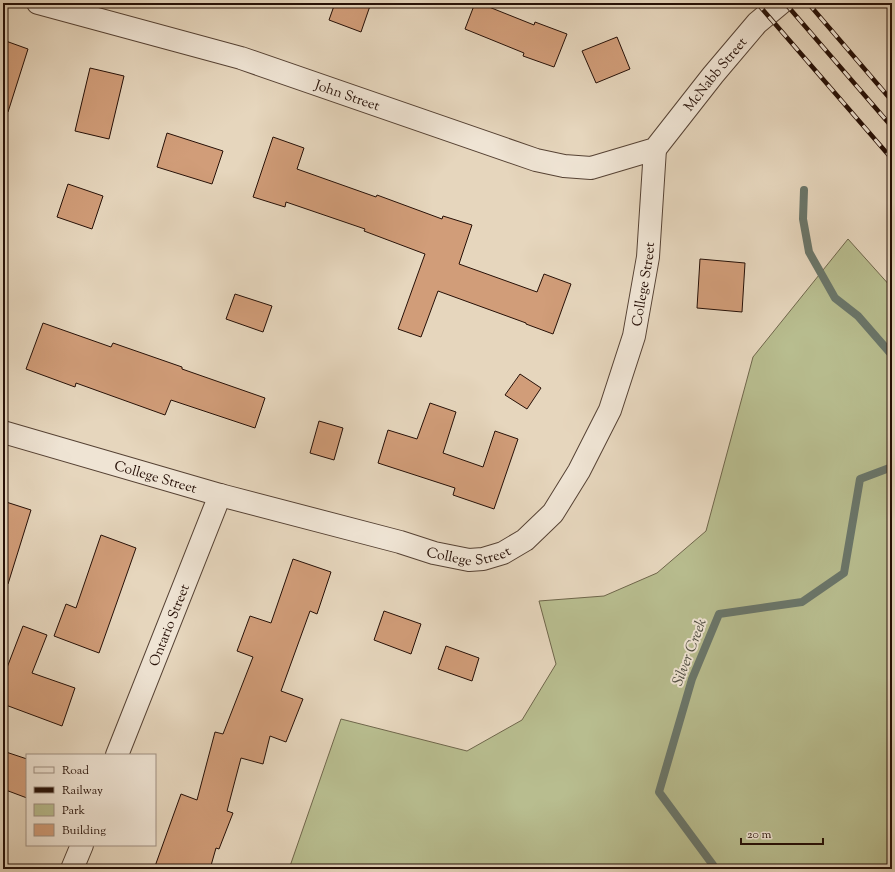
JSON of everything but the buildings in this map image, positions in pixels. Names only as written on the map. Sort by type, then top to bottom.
[{"type":"street","name":"John Street","points":[[38,3],[241,58],[536,160],[564,166],[591,168],[655,149]]},
{"type":"street","name":"McNabb Street","points":[[655,149],[712,75],[757,23],[781,3]]},
{"type":"street","name":"College Street","points":[[3,432],[220,495],[400,542],[434,553],[469,560],[483,559],[503,553],[526,540],[552,513],[578,471],[610,410],[634,336],[648,257],[655,149]]},
{"type":"street","name":"Ontario Street","points":[[117,754],[220,495]]},
{"type":"street","points":[[72,869],[82,846]]},
{"type":"green space","points":[[848,239],[892,288],[892,869],[289,869],[341,719],[467,751],[522,720],[556,664],[539,601],[604,596],[657,573],[706,531],[753,357]]},
{"type":"waterway","name":"Silver Creek","points":[[804,190],[803,219],[809,252],[835,298],[858,316],[892,355]]},
{"type":"waterway","name":"Silver Creek","points":[[712,869],[713,865],[659,792],[692,679],[719,614],[802,602],[844,573],[860,479],[892,467]]},
{"type":"railway","points":[[757,3],[892,159]]},
{"type":"railway","points":[[785,3],[892,127]]},
{"type":"railway","points":[[808,3],[892,101]]}]
